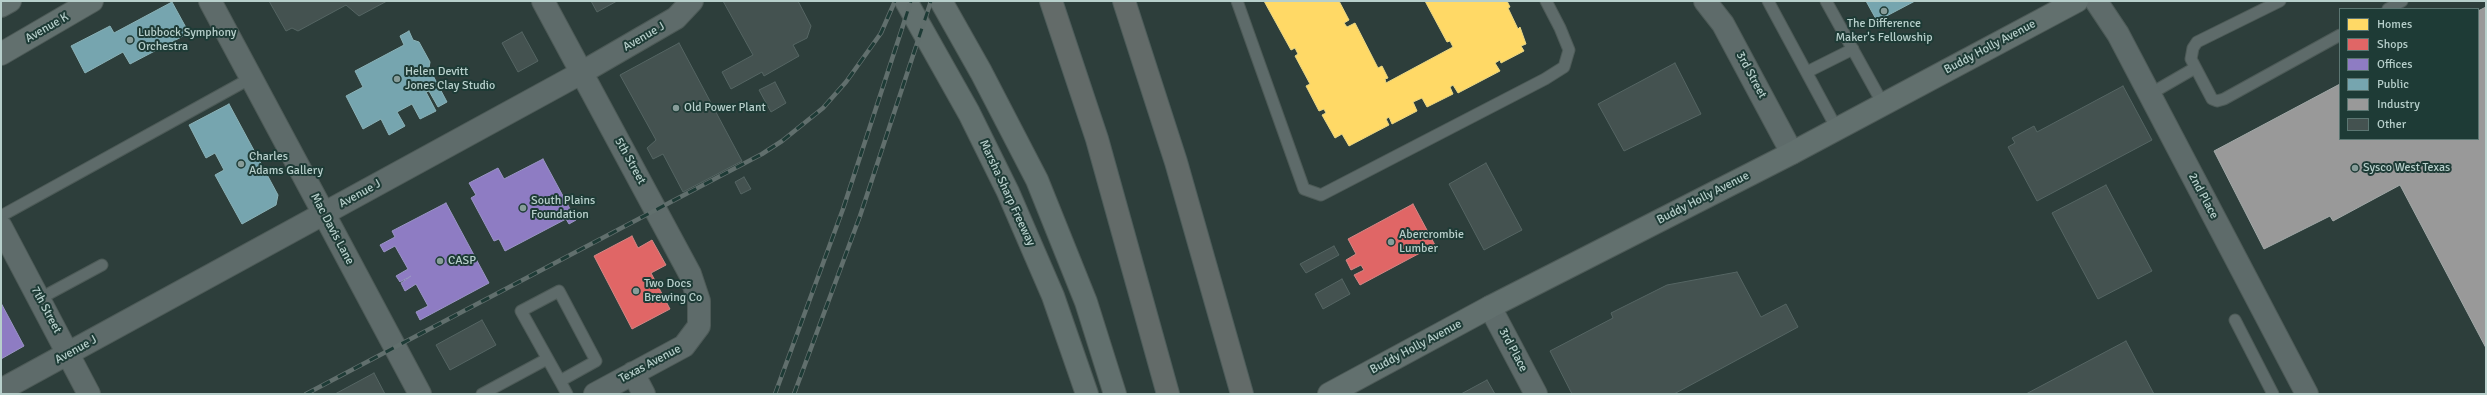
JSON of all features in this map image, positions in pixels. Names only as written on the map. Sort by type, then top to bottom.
[{"type":"highway","points":[[1051,1],[1097,139],[1168,394]]},
{"type":"highway","points":[[1124,1],[1176,162],[1242,394]]},
{"type":"highway","points":[[1118,214],[1154,394]]},
{"type":"main road","points":[[1,6],[10,1]]},
{"type":"main road","name":"Avenue K","points":[[1,54],[92,1]]},
{"type":"main road","name":"Marsha Sharp Freeway","points":[[906,1],[969,113],[1008,192],[1053,296],[1087,394]]},
{"type":"main road","points":[[941,1],[982,72],[1037,180],[1086,302],[1115,394]]},
{"type":"main road","name":"Buddy Holly Avenue","points":[[1329,394],[1490,307],[1792,153],[2077,1]]},
{"type":"street","name":"Mac Davis Lane","points":[[210,1],[420,394]]},
{"type":"street","name":"5th Street","points":[[543,1],[692,279],[700,301],[699,326]]},
{"type":"street","name":"Avenue J","points":[[1,390],[582,73],[676,18],[692,1]]},
{"type":"street","name":"3rd Street","points":[[1705,1],[1723,24],[1792,153]]},
{"type":"street","name":"2nd Place","points":[[2096,1],[2118,34],[2307,394]]},
{"type":"street","name":"7th Street","points":[[1,227],[89,394]]},
{"type":"street","name":"3rd Place","points":[[1490,307],[1536,394]]},
{"type":"street","name":"Texas Avenue","points":[[595,394],[684,346],[699,326]]},
{"type":"street","points":[[633,373],[644,394]]},
{"type":"lane","points":[[1237,1],[1304,189],[1321,195],[1545,79],[1564,66],[1569,50],[1560,28],[1546,1]]},
{"type":"lane","points":[[1768,1],[1837,129]]},
{"type":"lane","points":[[1826,1],[1883,104]]},
{"type":"lane","points":[[2280,1],[2197,42],[2193,48],[2191,59],[2195,68],[2208,94],[2217,101],[2339,36]]},
{"type":"lane","points":[[2390,8],[2402,1]]},
{"type":"lane","points":[[1807,72],[1853,49]]},
{"type":"lane","points":[[2150,94],[2195,68]]},
{"type":"lane","points":[[1,216],[251,78]]},
{"type":"lane","points":[[39,299],[102,265]]},
{"type":"lane","points":[[560,381],[596,361],[559,291],[521,311],[567,394]]},
{"type":"lane","points":[[2235,320],[2273,394]]},
{"type":"lane","points":[[482,394],[547,359]]},
{"type":"building: Homes","points":[[1264,1],[1339,1],[1349,20],[1344,23],[1347,27],[1355,23],[1378,68],[1382,66],[1388,78],[1385,79],[1386,83],[1453,47],[1450,41],[1447,42],[1425,1],[1507,1],[1510,7],[1508,8],[1518,29],[1520,27],[1526,44],[1521,46],[1524,51],[1501,63],[1500,60],[1495,63],[1500,71],[1458,93],[1453,85],[1450,87],[1453,94],[1427,107],[1422,98],[1413,102],[1417,111],[1392,124],[1389,117],[1386,119],[1389,125],[1349,146],[1342,134],[1335,138],[1322,115],[1326,113],[1324,109],[1319,111],[1306,86],[1310,84],[1295,56],[1298,54],[1295,48],[1291,50]]},
{"type":"building: Shops","name":"Abercrombie Lumber","points":[[1413,204],[1435,245],[1360,285],[1354,275],[1364,270],[1361,265],[1351,270],[1346,260],[1356,254],[1348,239]]},
{"type":"building: Shops","name":"Two Docs Brewing Co","points":[[632,236],[638,248],[652,240],[666,265],[651,273],[670,309],[632,329],[594,256]]},
{"type":"building: Offices","name":"South Plains Foundation","points":[[543,159],[576,220],[569,224],[566,219],[505,251],[499,239],[494,241],[471,198],[476,195],[469,183],[498,168],[504,179]]},
{"type":"building: Offices","name":"CASP","points":[[446,203],[489,283],[420,320],[416,312],[428,306],[416,284],[405,291],[401,283],[411,276],[400,282],[396,276],[408,269],[395,246],[384,252],[380,245],[395,237],[392,231]]},
{"type":"building: Offices","points":[[1,303],[24,346],[1,359]]},
{"type":"building: Public","name":"The Difference Maker's Fellowship","points":[[1866,1],[1915,1],[1877,21]]},
{"type":"building: Public","name":"Lubbock Symphony Orchestra","points":[[172,2],[189,33],[130,64],[123,52],[85,73],[71,46],[110,26],[114,33]]},
{"type":"building: Public","name":"Helen Devitt Jones Clay Studio","points":[[409,31],[413,40],[419,42],[430,62],[429,68],[447,102],[438,107],[429,91],[426,92],[436,111],[420,119],[412,104],[397,112],[405,126],[389,135],[381,119],[363,129],[346,96],[363,87],[355,71],[404,45],[400,36]]},
{"type":"building: Public","name":"Charles Adams Gallery","points":[[229,104],[278,195],[276,205],[242,224],[215,175],[224,170],[215,153],[206,158],[189,125]]},
{"type":"building: Industry","name":"Sysco West Texas","points":[[2486,7],[2486,348],[2400,185],[2333,221],[2330,216],[2264,249],[2214,151],[2339,85],[2339,140],[2479,140],[2479,10]]},
{"type":"building: Other","points":[[269,1],[387,1],[359,16],[346,5],[298,31],[292,28],[286,31]]},
{"type":"building: Other","points":[[591,1],[617,1],[597,12]]},
{"type":"building: Other","points":[[723,1],[798,1],[811,26],[807,38],[793,45],[799,56],[764,76],[762,72],[731,89],[722,72],[753,55]]},
{"type":"building: Other","points":[[522,32],[538,61],[518,72],[502,43]]},
{"type":"building: Other","name":"Old Power Plant","points":[[679,43],[742,161],[683,192],[663,154],[653,159],[647,148],[656,140],[620,75]]},
{"type":"building: Other","points":[[1675,63],[1701,114],[1624,151],[1598,104]]},
{"type":"building: Other","points":[[775,82],[786,103],[771,112],[759,90]]},
{"type":"building: Other","points":[[2123,86],[2152,140],[2037,201],[2008,147],[2015,143],[2012,138],[2034,126],[2037,132]]},
{"type":"building: Other","points":[[1486,163],[1522,230],[1484,250],[1449,184]]},
{"type":"building: Other","points":[[744,177],[751,189],[741,194],[735,182]]},
{"type":"building: Other","points":[[2106,185],[2152,271],[2098,299],[2052,213]]},
{"type":"building: Other","points":[[1334,246],[1339,255],[1306,273],[1300,264]]},
{"type":"building: Other","points":[[1737,272],[1761,317],[1786,304],[1798,327],[1674,394],[1572,394],[1550,351],[1613,318],[1611,313],[1667,285]]},
{"type":"building: Other","points":[[1342,279],[1350,294],[1323,309],[1315,294]]},
{"type":"building: Other","points":[[482,320],[496,345],[450,370],[436,345]]},
{"type":"building: Other","points":[[2126,341],[2154,394],[2026,394]]},
{"type":"building: Other","points":[[374,373],[385,394],[335,394]]},
{"type":"building: Other","points":[[1487,380],[1495,394],[1461,394]]},
{"type":"railway","points":[[306,394],[762,154],[782,141],[823,108],[846,82],[881,33],[895,1]]},
{"type":"railway","points":[[775,394],[843,209],[911,1]]},
{"type":"railway","points":[[794,394],[860,216],[931,1]]},
{"type":"place","name":"The Difference Maker's Fellowship","points":[[1884,11]]},
{"type":"place","name":"Lubbock Symphony Orchestra","points":[[130,40]]},
{"type":"place","name":"Helen Devitt Jones Clay Studio","points":[[397,79]]},
{"type":"place","name":"Old Power Plant","points":[[676,108]]},
{"type":"place","name":"Charles Adams Gallery","points":[[241,164]]},
{"type":"place","name":"Sysco West Texas","points":[[2355,168]]},
{"type":"place","name":"South Plains Foundation","points":[[523,208]]},
{"type":"place","name":"Abercrombie Lumber","points":[[1391,242]]},
{"type":"place","name":"CASP","points":[[440,261]]},
{"type":"place","name":"Two Docs Brewing Co","points":[[636,291]]}]
